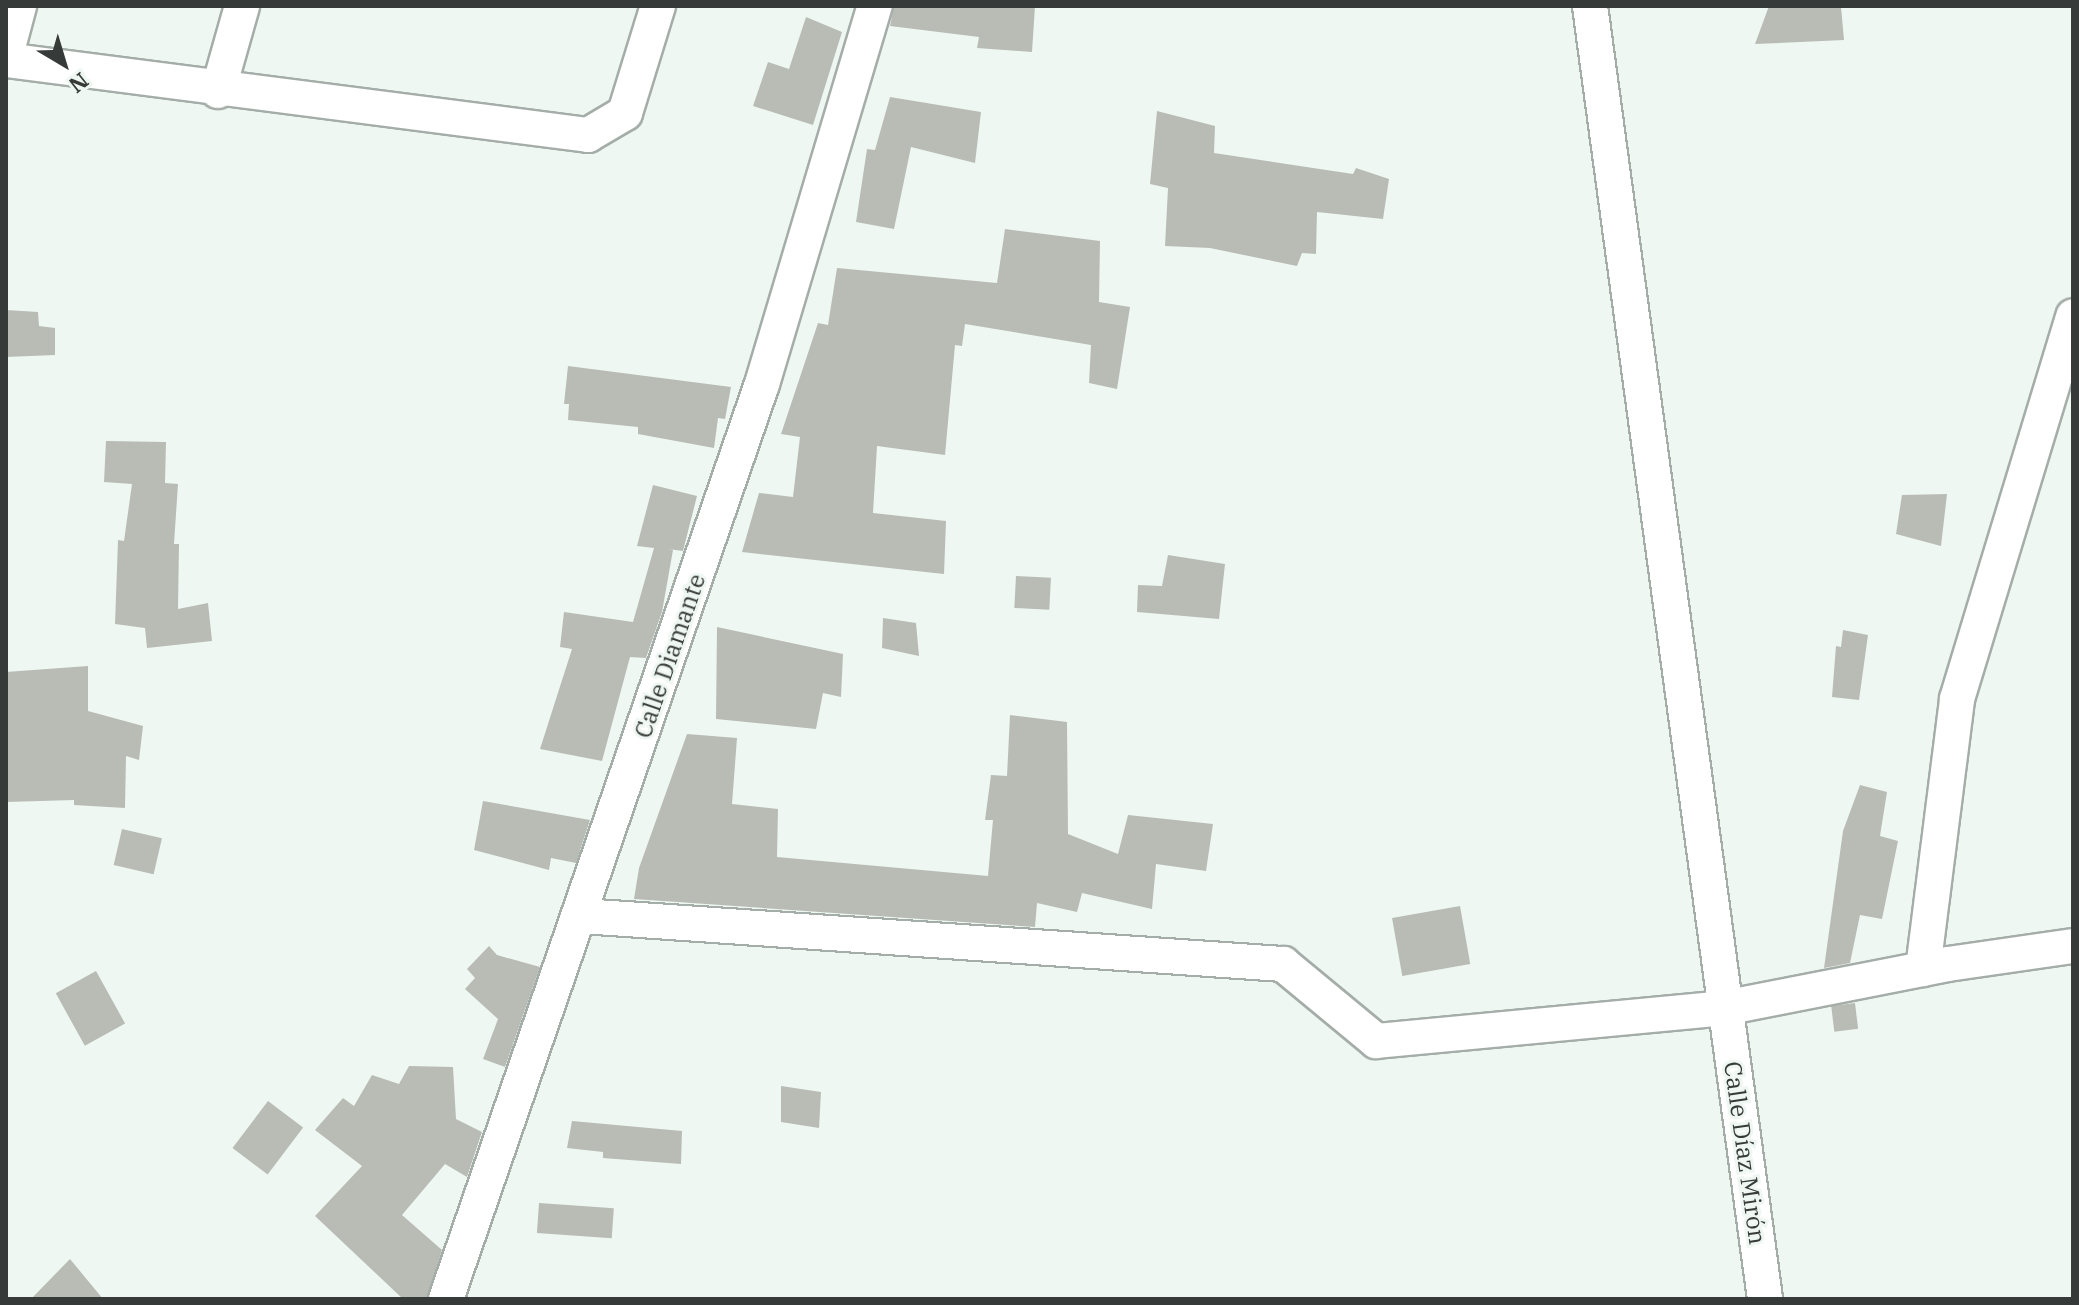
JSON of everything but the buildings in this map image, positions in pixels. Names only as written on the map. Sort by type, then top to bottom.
[{"type":"street","points":[[19,6],[6,58],[218,91],[588,135],[625,113],[658,6]]},
{"type":"street","points":[[218,91],[242,6]]},
{"type":"street","name":"Calle Diamante","points":[[446,1299],[582,916],[762,384],[875,6]]},
{"type":"street","name":"Calle Díaz Mirón","points":[[1590,6],[1765,1299]]},
{"type":"street","points":[[1923,969],[1957,699],[2073,316]]},
{"type":"street","points":[[582,916],[1283,964],[1376,1041],[1724,1008],[1923,969],[2073,946]]}]
